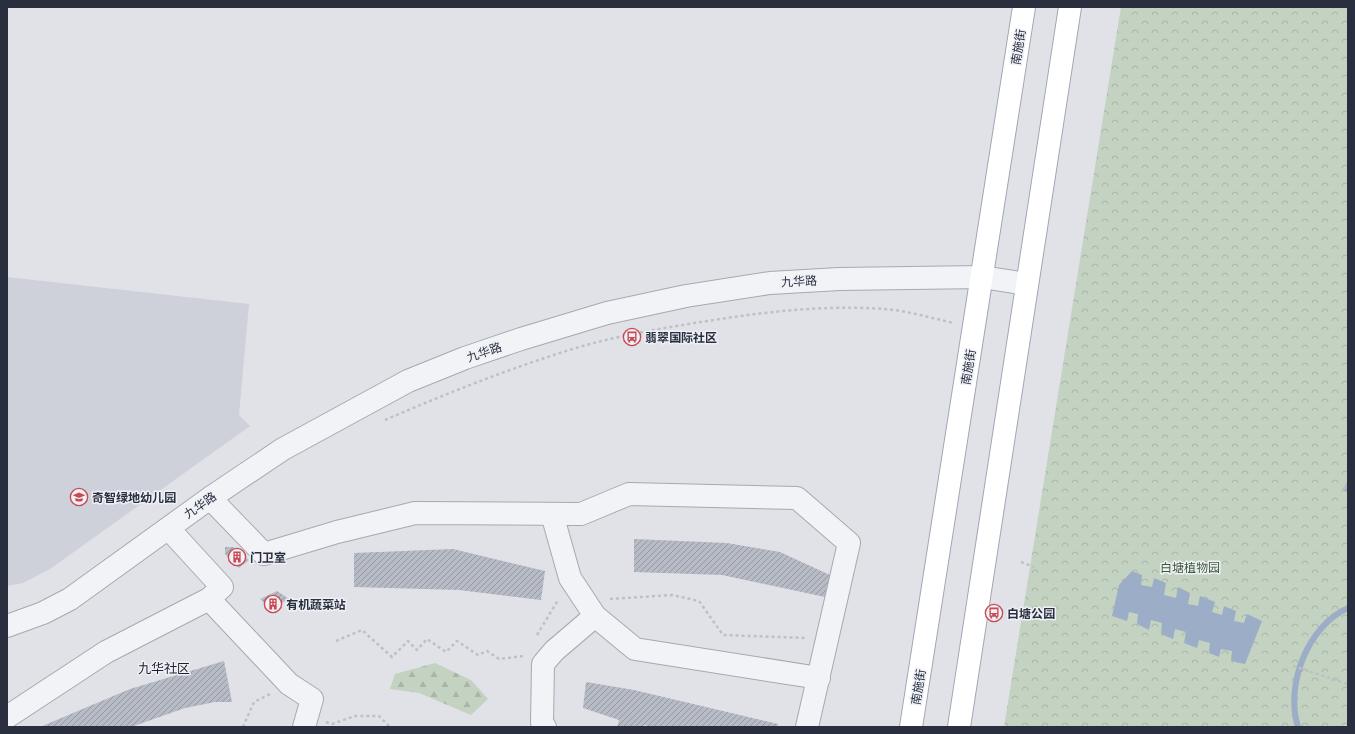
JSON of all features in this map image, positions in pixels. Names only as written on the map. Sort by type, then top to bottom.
[{"type":"main road","name":"南施街","points":[[911,727],[1024,7]]},
{"type":"main road","points":[[959,727],[1070,7]]},
{"type":"street","name":"九华路","points":[[7,626],[43,613],[70,599],[210,498],[283,449],[408,381],[493,349],[607,313],[686,296],[770,283],[839,279],[982,277],[1027,284]]},
{"type":"street","points":[[210,498],[264,554],[337,532],[415,513],[581,514],[629,494],[797,498],[849,543],[807,727]]},
{"type":"street","points":[[552,514],[570,578],[590,609],[635,649],[819,678]]},
{"type":"street","points":[[7,717],[106,652],[208,599],[222,587],[168,528]]},
{"type":"street","points":[[208,599],[289,684],[312,699],[306,721]]},
{"type":"street","points":[[545,727],[542,723],[543,664],[590,609]]},
{"type":"path","points":[[382,421],[492,377],[564,351],[622,336],[742,315],[801,308],[841,307],[888,309],[974,327]]},
{"type":"path","points":[[1021,562],[1034,567]]},
{"type":"path","points":[[535,640],[570,578]]},
{"type":"path","points":[[590,609],[672,596],[699,601],[723,636],[802,640],[830,631]]},
{"type":"path","points":[[336,641],[362,630],[392,657],[408,641],[417,650],[427,639],[446,652],[457,641],[478,655],[487,651],[499,659],[524,656],[527,652]]},
{"type":"path","points":[[1293,666],[1348,684]]},
{"type":"path","points":[[243,727],[254,702],[289,684]]},
{"type":"path","points":[[306,721],[332,724],[355,716],[379,716],[390,727]]},
{"type":"shaded area","name":"奇智绿地幼儿园","points":[[7,277],[249,304],[239,415],[250,426],[50,569],[23,583],[7,586]]},
{"type":"green space","name":"白塘植物园","points":[[1121,7],[1348,7],[1348,727],[1004,727]]},
{"type":"green space","points":[[435,663],[471,680],[488,699],[471,715],[419,693],[390,689],[395,674]]},
{"type":"water","points":[[1132,571],[1142,575],[1141,585],[1152,587],[1154,578],[1166,583],[1164,595],[1176,598],[1178,587],[1190,593],[1188,604],[1198,606],[1200,596],[1215,602],[1212,612],[1222,615],[1224,606],[1236,611],[1234,621],[1244,623],[1247,614],[1262,621],[1245,664],[1231,661],[1232,651],[1221,649],[1219,657],[1209,653],[1210,643],[1199,640],[1197,648],[1184,643],[1186,632],[1175,629],[1173,639],[1161,634],[1162,623],[1151,620],[1149,630],[1137,624],[1138,614],[1129,612],[1127,621],[1112,616],[1119,585]]},
{"type":"building","points":[[1348,481],[1348,493],[1342,490]]},
{"type":"building","points":[[634,539],[727,543],[780,552],[830,575],[825,597],[722,575],[634,572]]},
{"type":"building","name":"门卫室","points":[[225,547],[233,547],[249,560],[239,568],[225,554]]},
{"type":"building","points":[[453,549],[545,571],[541,600],[459,590],[354,587],[354,553]]},
{"type":"building","name":"有机蔬菜站","points":[[277,591],[289,599],[271,609],[260,599]]},
{"type":"building","points":[[224,661],[232,702],[215,702],[185,708],[131,727],[40,727],[130,689]]},
{"type":"building","points":[[586,682],[634,690],[778,724],[777,727],[651,727],[644,725],[643,727],[617,727],[619,720],[583,708]]},
{"type":"waterway","points":[[1298,727],[1295,711],[1295,694],[1297,676],[1303,659],[1321,628],[1348,608]]},
{"type":"place","name":"翡翠国际社区","points":[[632,337]]},
{"type":"place","name":"奇智绿地幼儿园","points":[[79,497]]},
{"type":"place","name":"门卫室","points":[[237,557]]},
{"type":"place","name":"有机蔬菜站","points":[[273,604]]},
{"type":"place","name":"白塘公园","points":[[994,613]]},
{"type":"district","name":"九华社区","points":[[164,668]]}]
